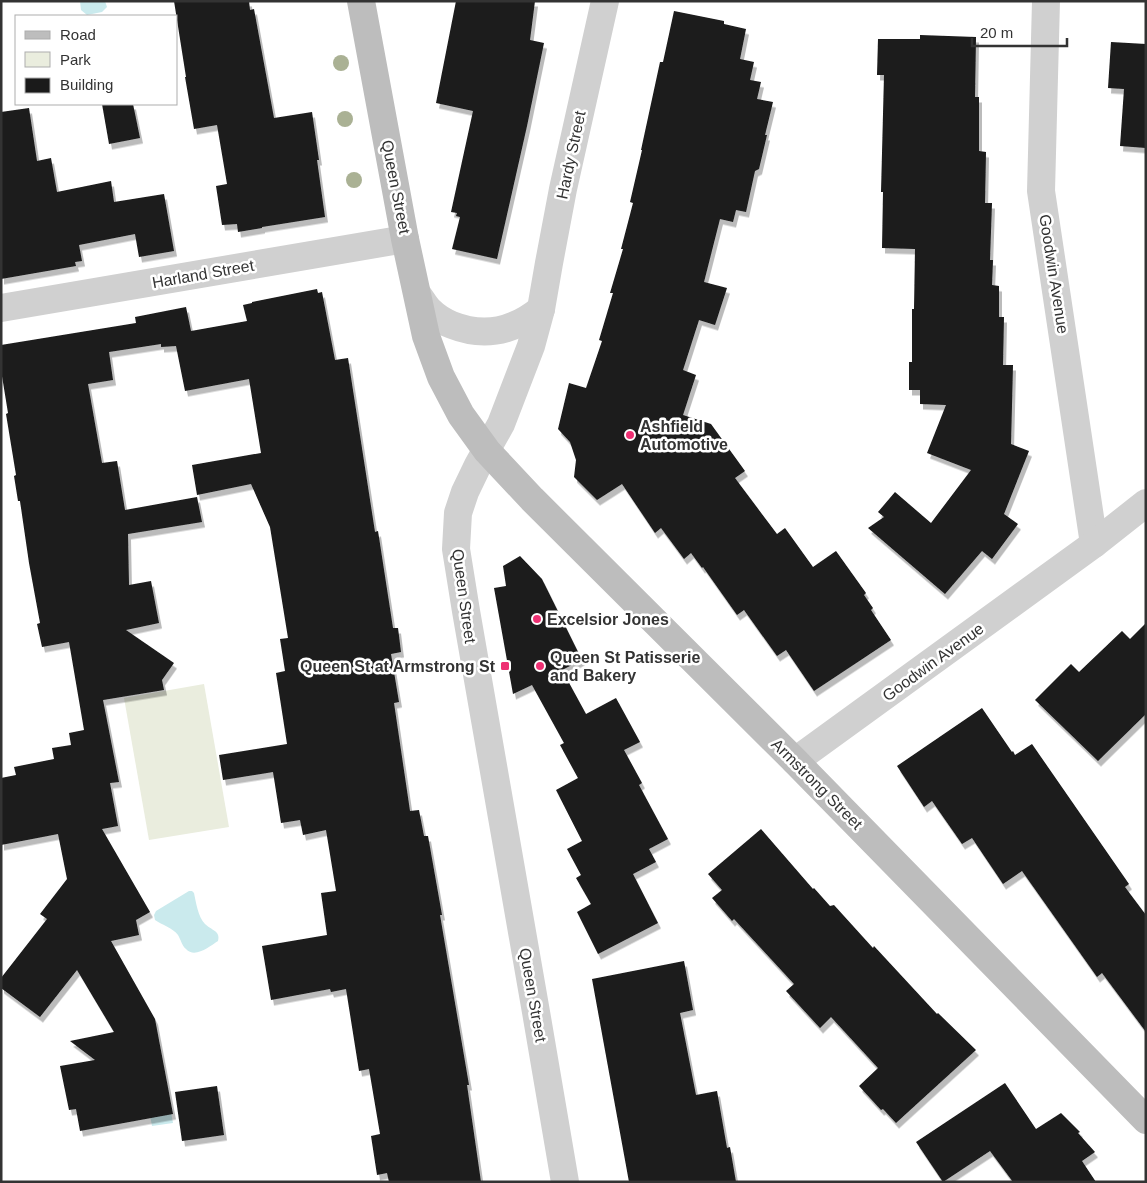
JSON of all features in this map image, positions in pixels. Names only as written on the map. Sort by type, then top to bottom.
[{"type":"street","name":"Queen Street","points":[[361,1],[426,336],[441,377],[461,415],[487,450],[465,492],[458,513],[456,549],[565,1182]]},
{"type":"street","name":"Hardy Street","points":[[487,450],[501,424],[518,382],[542,309],[548,263],[605,1]]},
{"type":"street","name":"Goodwin Avenue","points":[[1046,1],[1041,191],[1094,544]]},
{"type":"street","name":"Harland Street","points":[[1,308],[406,239]]},
{"type":"street","points":[[418,295],[430,311],[446,322],[464,330],[483,332],[515,326],[529,319],[542,309]]},
{"type":"street","name":"Armstrong Street","points":[[487,450],[538,505],[795,761],[1146,1120]]},
{"type":"street","name":"Goodwin Avenue","points":[[795,761],[1094,544],[1146,504]]},
{"type":"green space","points":[[204,684],[229,827],[149,840],[124,698]]},
{"type":"water","points":[[80,1],[105,1],[107,7],[102,12],[87,15],[81,10]]},
{"type":"water","points":[[189,891],[194,893],[203,921],[217,933],[219,938],[218,941],[207,948],[194,953],[185,948],[176,933],[155,920],[154,915],[156,911]]},
{"type":"water","points":[[165,1081],[173,1123],[152,1126],[149,1110]]},
{"type":"building","points":[[174,1],[249,1],[250,10],[254,9],[274,118],[312,112],[325,217],[238,232],[237,224],[222,225],[216,186],[227,184],[217,125],[194,129],[185,77],[178,15],[176,15]]},
{"type":"building","points":[[456,1],[535,1],[530,40],[544,43],[497,259],[452,249],[460,217],[456,216],[457,213],[451,212],[473,111],[436,103]]},
{"type":"building","points":[[674,11],[724,21],[724,24],[746,29],[740,59],[754,62],[750,80],[761,82],[757,99],[773,102],[759,169],[755,171],[746,212],[736,210],[733,222],[720,219],[704,282],[727,288],[715,325],[699,320],[683,370],[696,375],[683,415],[711,424],[745,471],[735,478],[777,534],[785,528],[813,567],[836,551],[866,593],[864,595],[873,608],[871,610],[891,640],[814,691],[786,650],[777,656],[744,610],[737,615],[691,553],[684,559],[661,528],[655,533],[622,484],[597,500],[574,477],[576,460],[570,442],[558,429],[569,383],[586,388],[602,341],[599,340],[613,293],[610,293],[623,249],[621,249],[633,203],[630,202],[641,150],[660,62],[663,62]]},
{"type":"building","points":[[920,35],[976,37],[975,97],[979,97],[979,151],[986,152],[985,203],[992,203],[990,260],[993,260],[992,285],[999,286],[999,317],[1004,317],[1003,365],[1013,365],[1011,444],[1029,451],[1004,514],[1018,524],[992,559],[982,551],[945,594],[868,528],[884,517],[878,512],[895,492],[931,523],[971,470],[927,453],[946,405],[920,404],[920,390],[909,390],[909,362],[912,362],[915,249],[882,248],[883,192],[881,192],[884,75],[877,75],[878,39],[920,39]]},
{"type":"building","points":[[1111,42],[1146,44],[1146,148],[1120,146],[1124,89],[1108,88]]},
{"type":"building","points":[[102,105],[133,105],[140,138],[109,144]]},
{"type":"building","points":[[29,108],[37,161],[51,158],[57,192],[111,181],[114,202],[164,194],[174,251],[139,257],[135,234],[79,245],[82,261],[75,262],[76,266],[1,279],[1,112]]},
{"type":"building","points":[[317,289],[318,293],[322,292],[335,360],[348,358],[375,532],[378,531],[393,628],[398,628],[401,652],[391,654],[399,702],[394,703],[410,811],[419,810],[424,836],[428,836],[469,1085],[467,1085],[481,1182],[389,1182],[387,1173],[377,1175],[371,1136],[380,1134],[369,1069],[359,1071],[346,989],[331,992],[330,989],[271,1000],[262,946],[327,935],[321,893],[336,891],[326,830],[303,835],[300,820],[281,823],[273,772],[223,780],[219,755],[287,744],[276,673],[285,671],[280,639],[288,638],[270,527],[251,484],[197,495],[192,465],[261,453],[249,379],[185,391],[176,346],[161,347],[161,344],[109,352],[113,380],[88,384],[102,463],[117,461],[125,510],[197,497],[202,522],[128,534],[129,585],[151,581],[159,623],[126,630],[174,663],[162,680],[164,690],[103,700],[119,782],[110,783],[118,826],[102,829],[150,912],[136,920],[139,935],[111,941],[155,1019],[173,1114],[80,1131],[76,1109],[69,1110],[60,1066],[95,1060],[70,1041],[114,1032],[77,970],[40,1017],[1,988],[1,978],[47,919],[40,914],[67,879],[58,834],[1,845],[1,778],[16,775],[14,767],[54,759],[52,748],[71,745],[69,733],[84,730],[69,642],[42,647],[37,624],[40,623],[20,501],[18,501],[14,476],[16,475],[6,414],[8,413],[1,370],[1,345],[136,323],[135,317],[186,307],[191,331],[247,321],[243,305],[252,302]]},
{"type":"building","points":[[520,556],[542,579],[582,660],[562,670],[586,714],[616,698],[640,742],[624,750],[642,783],[639,785],[668,839],[649,849],[656,862],[633,874],[658,923],[598,954],[577,912],[591,904],[576,878],[581,875],[567,849],[582,841],[556,790],[578,778],[560,745],[564,743],[532,685],[513,694],[494,588],[506,586],[503,566]]},
{"type":"building","points":[[1146,623],[1146,714],[1098,761],[1035,700],[1071,664],[1079,672],[1122,631],[1130,639]]},
{"type":"building","points":[[982,708],[1015,755],[1032,744],[1129,884],[1125,887],[1146,915],[1146,1032],[1102,973],[1097,977],[1022,871],[1003,884],[972,838],[962,844],[932,801],[924,807],[897,766]]},
{"type":"building","points":[[761,829],[813,889],[830,906],[834,905],[937,1014],[976,1050],[896,1123],[859,1086],[878,1068],[831,1017],[820,1028],[786,991],[794,984],[712,898],[722,890],[708,874]]},
{"type":"building","points":[[684,961],[693,1010],[680,1013],[696,1095],[717,1091],[727,1148],[730,1147],[736,1182],[629,1182],[592,979]]},
{"type":"building","points":[[1005,1083],[1036,1129],[1061,1113],[1080,1132],[1078,1133],[1095,1152],[1082,1161],[1096,1182],[1013,1182],[990,1151],[943,1182],[916,1142]]},
{"type":"building","points":[[217,1086],[224,1135],[182,1141],[175,1092]]},
{"type":"place","name":"Ashfield Automotive","points":[[630,435]]},
{"type":"place","name":"Excelsior Jones","points":[[537,619]]},
{"type":"place","name":"Queen St at Armstrong St","points":[[505,666]]},
{"type":"place","name":"Queen St Patisserie and Bakery","points":[[540,666]]}]
